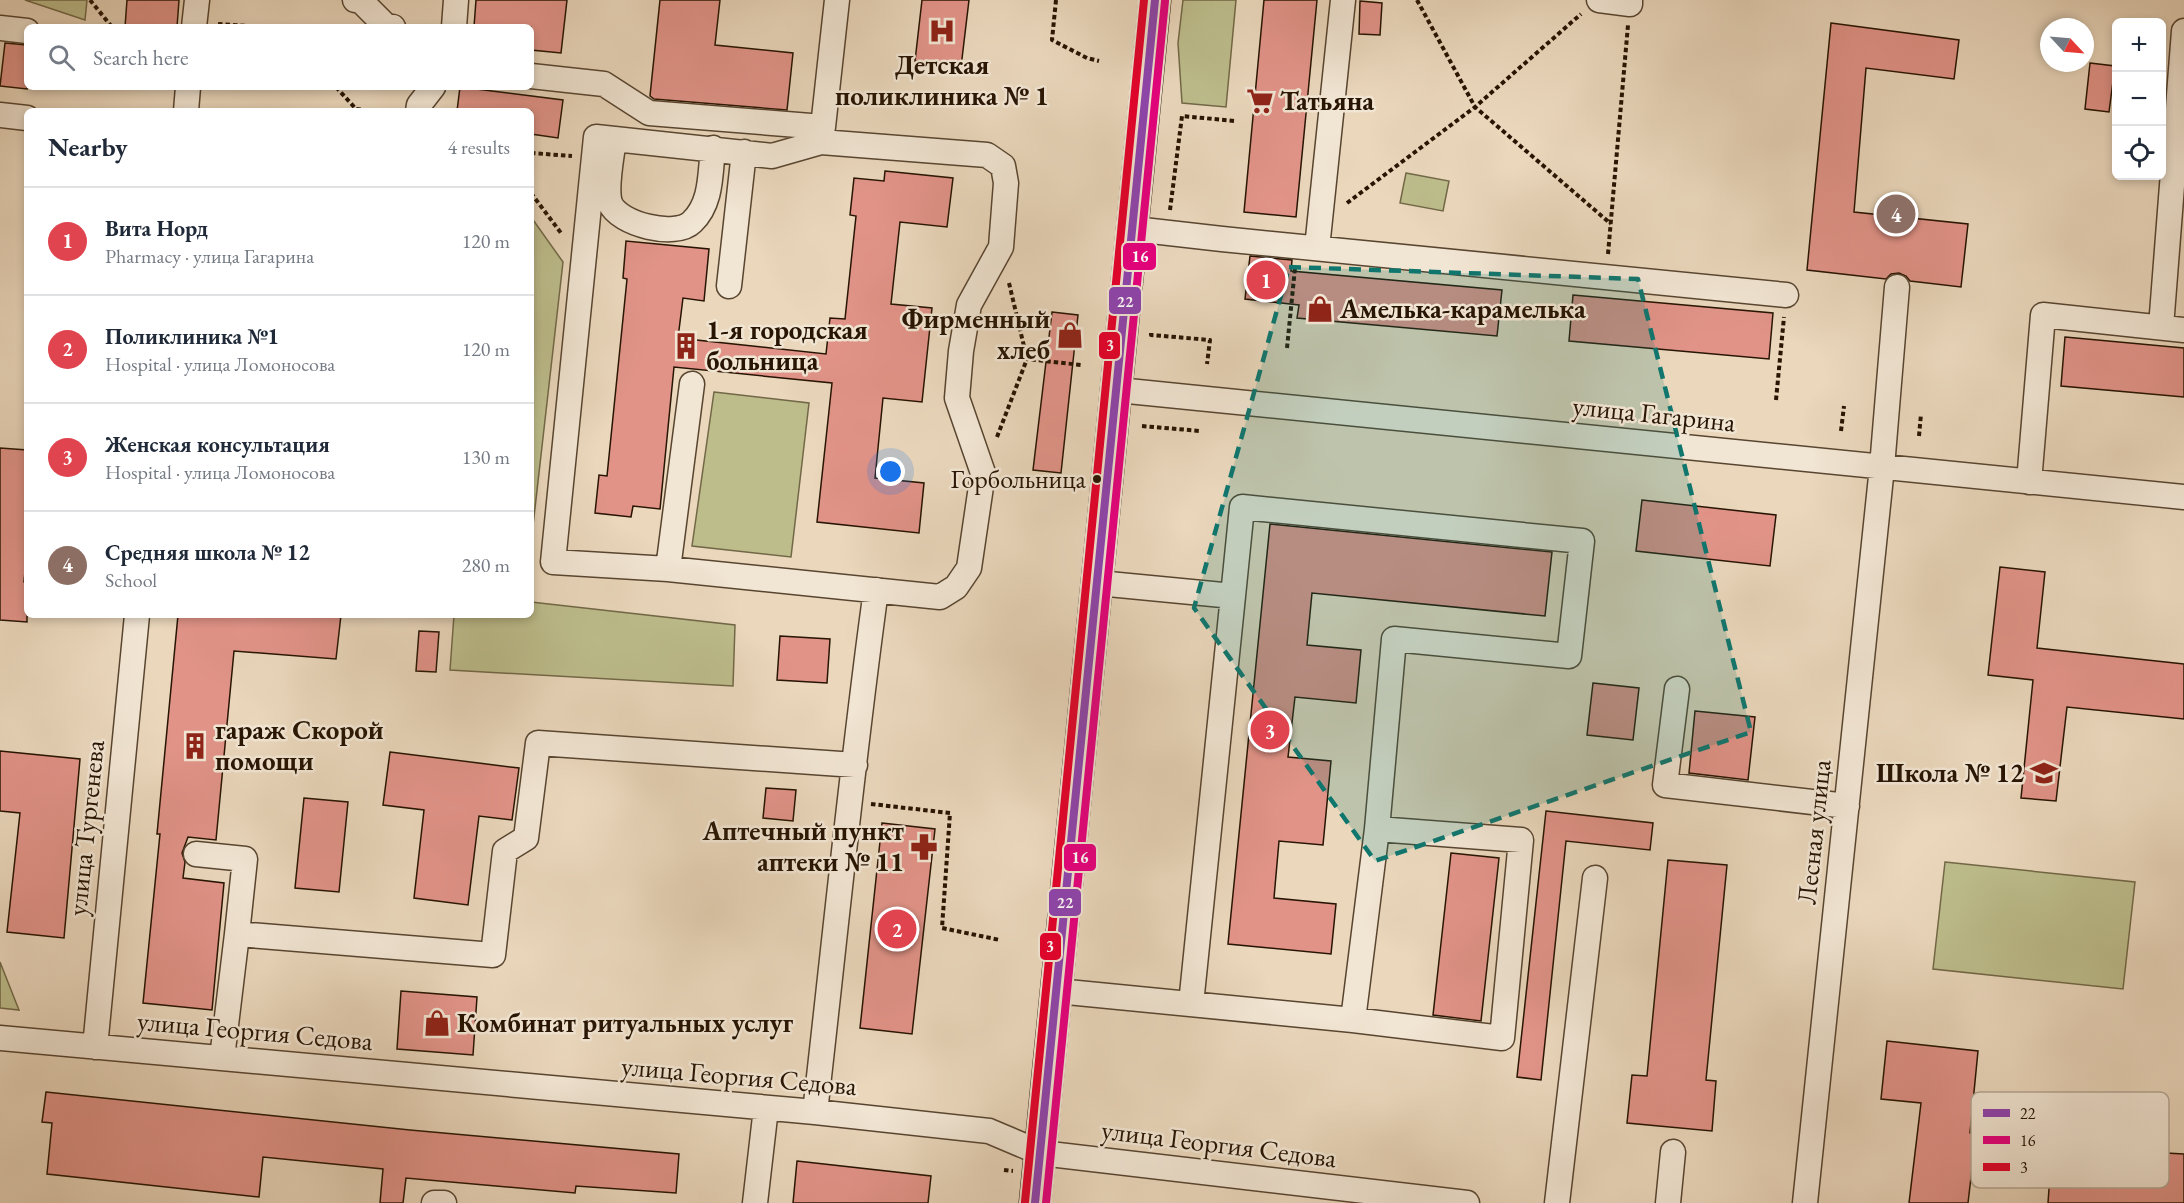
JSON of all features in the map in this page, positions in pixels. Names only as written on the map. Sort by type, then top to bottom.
[{"type":"main road","points":[[1035,1203],[1118,390],[1148,230],[1155,0]]},
{"type":"street","points":[[355,0],[361,1],[384,24]]},
{"type":"street","points":[[454,24],[456,0]]},
{"type":"street","points":[[534,76],[604,84],[649,112],[823,127],[837,0]]},
{"type":"street","points":[[1307,247],[1320,223],[1343,0]]},
{"type":"street","points":[[1594,4],[1630,2]]},
{"type":"street","points":[[0,28],[24,31]]},
{"type":"street","points":[[2029,482],[2043,315],[2173,328],[2184,31]]},
{"type":"street","points":[[186,108],[188,90]]},
{"type":"street","points":[[418,108],[431,90]]},
{"type":"street","points":[[0,114],[24,118]]},
{"type":"street","points":[[596,137],[614,139],[772,156],[821,142],[987,155],[1003,166],[1006,183],[1001,248],[969,305],[961,351],[957,398],[983,473],[969,568],[956,587],[940,597],[668,569],[553,562],[596,137]]},
{"type":"street","points":[[614,139],[608,195],[611,206],[629,221],[678,230],[691,223],[708,198],[713,148]]},
{"type":"street","points":[[729,286],[744,152]]},
{"type":"street","points":[[1148,230],[1786,295]]},
{"type":"street","name":"Лесная улица","points":[[1805,1203],[1882,467],[1897,287]]},
{"type":"street","points":[[668,569],[692,384]]},
{"type":"street","name":"улица Гагарина","points":[[1118,390],[2184,497]]},
{"type":"street","points":[[1191,1004],[1242,507],[1582,541],[1569,656],[1394,639],[1377,829],[1353,1020]]},
{"type":"street","points":[[1098,583],[1233,596]]},
{"type":"street","points":[[815,1112],[860,708],[876,590]]},
{"type":"street","name":"улица Тургенева","points":[[95,1047],[137,618]]},
{"type":"street","points":[[1677,689],[1665,785],[1847,806]]},
{"type":"street","points":[[237,934],[493,955],[505,851],[526,838],[538,744],[855,765]]},
{"type":"street","points":[[1057,991],[1353,1020],[1502,1038],[1521,840],[1377,829]]},
{"type":"street","points":[[196,854],[245,859],[222,1058]]},
{"type":"street","points":[[1557,1203],[1595,878]]},
{"type":"street","name":"улица Георгия Седова","points":[[0,1038],[815,1112],[989,1131],[1041,1153],[1467,1203]]},
{"type":"street","points":[[755,1203],[766,1108]]},
{"type":"street","points":[[1668,1203],[1673,1152]]},
{"type":"street","points":[[434,1203],[444,1203]]},
{"type":"path","points":[[90,0],[110,24]]},
{"type":"path","points":[[1056,0],[1052,39],[1087,58],[1098,61]]},
{"type":"path","points":[[1417,0],[1475,107],[1611,224]]},
{"type":"path","points":[[1606,277],[1630,2]]},
{"type":"path","points":[[1320,223],[1475,107],[1594,4]]},
{"type":"path","points":[[195,16],[244,24]]},
{"type":"path","points":[[339,90],[355,108]]},
{"type":"path","points":[[1148,230],[1172,206],[1182,116],[1235,121]]},
{"type":"path","points":[[534,153],[594,157]]},
{"type":"path","points":[[534,196],[583,261]]},
{"type":"path","points":[[1287,348],[1307,247]]},
{"type":"path","points":[[983,473],[1027,359],[1001,248]]},
{"type":"path","points":[[1776,400],[1786,295]]},
{"type":"path","points":[[1152,323],[1151,335],[1210,340],[1207,364]]},
{"type":"path","points":[[1027,359],[1081,365]]},
{"type":"path","points":[[1841,431],[1844,406]]},
{"type":"path","points":[[1919,436],[1921,414]]},
{"type":"path","points":[[1142,426],[1200,431]]},
{"type":"path","points":[[866,803],[950,813],[942,928],[1000,940]]},
{"type":"highlighted area","points":[[1289,267],[1638,279],[1751,732],[1375,861],[1194,608]]},
{"type":"green space","points":[[25,0],[87,0],[85,20]]},
{"type":"green space","points":[[1183,0],[1236,0],[1226,107],[1182,103],[1178,43]]},
{"type":"green space","points":[[1406,173],[1449,181],[1443,211],[1400,203]]},
{"type":"green space","points":[[534,221],[563,262],[534,517]]},
{"type":"green space","points":[[714,392],[809,403],[791,557],[692,546]]},
{"type":"green space","points":[[534,602],[735,625],[733,686],[450,670],[454,618],[534,618]]},
{"type":"green space","points":[[1945,862],[2135,882],[2123,989],[1933,969]]},
{"type":"green space","points":[[0,962],[19,1010],[0,1008]]},
{"type":"building","points":[[127,0],[179,0],[177,24],[125,24]]},
{"type":"building","points":[[476,0],[567,0],[561,53],[534,50],[534,24],[474,24]]},
{"type":"building","points":[[660,0],[720,0],[715,45],[793,53],[787,110],[654,99],[650,96]]},
{"type":"building","name":"Детская поликлиника № 1","points":[[922,0],[969,0],[961,67],[915,61]]},
{"type":"building","points":[[1264,0],[1317,0],[1296,217],[1244,212]]},
{"type":"building","points":[[1360,1],[1382,3],[1380,35],[1359,34]]},
{"type":"building","points":[[1831,23],[1959,40],[1954,79],[1866,68],[1854,212],[1968,224],[1961,287],[1910,281],[1899,273],[1891,274],[1886,279],[1807,270]]},
{"type":"building","points":[[5,43],[24,45],[24,89],[0,86]]},
{"type":"building","points":[[2094,63],[2112,66],[2109,112],[2085,109],[2089,72],[2094,72]]},
{"type":"building","points":[[460,90],[484,90],[563,100],[558,138],[534,134],[534,108],[457,108]]},
{"type":"building","name":"1-я городская больница","points":[[885,171],[953,178],[947,227],[900,222],[891,304],[932,308],[922,402],[883,398],[875,478],[924,483],[919,533],[817,522],[832,383],[674,367],[660,509],[633,506],[631,517],[595,513],[599,475],[607,476],[627,279],[623,278],[626,241],[709,249],[704,301],[683,298],[678,338],[826,354],[830,318],[845,319],[856,216],[850,215],[854,178],[884,181]]},
{"type":"building","points":[[1250,256],[1292,260],[1291,271],[1502,290],[1497,336],[1297,318],[1299,305],[1245,299]]},
{"type":"building","points":[[1573,295],[1773,313],[1769,359],[1569,341]]},
{"type":"building","points":[[1052,312],[1078,315],[1061,473],[1033,470]]},
{"type":"building","points":[[2065,337],[2184,348],[2184,397],[2061,386]]},
{"type":"building","points":[[0,448],[24,450],[24,618],[27,618],[27,622],[0,620]]},
{"type":"building","points":[[1642,500],[1776,515],[1770,566],[1636,551]]},
{"type":"building","points":[[1270,524],[1552,552],[1545,616],[1312,593],[1307,645],[1361,650],[1356,703],[1295,697],[1288,757],[1331,761],[1323,845],[1279,841],[1274,898],[1336,904],[1331,954],[1228,944]]},
{"type":"building","points":[[2000,567],[2045,572],[2037,648],[2184,664],[2184,719],[2067,707],[2056,801],[2021,798],[2033,680],[1988,675]]},
{"type":"building","points":[[178,618],[341,618],[336,659],[234,651],[216,840],[188,837],[182,853],[185,862],[183,878],[224,883],[212,1010],[143,1003],[160,834],[157,834]]},
{"type":"building","points":[[419,631],[439,632],[436,672],[416,671]]},
{"type":"building","points":[[780,636],[830,639],[827,683],[777,680]]},
{"type":"building","points":[[1593,683],[1639,688],[1633,740],[1587,735]]},
{"type":"building","points":[[1695,711],[1755,717],[1748,780],[1689,773]]},
{"type":"building","points":[[0,751],[80,759],[64,938],[7,932],[20,813],[0,811]]},
{"type":"building","points":[[390,752],[519,768],[512,820],[479,816],[468,905],[414,898],[424,810],[383,805]]},
{"type":"building","points":[[766,788],[796,790],[793,821],[763,818]]},
{"type":"building","points":[[304,798],[348,802],[339,892],[295,888]]},
{"type":"building","points":[[1546,811],[1653,823],[1650,850],[1566,841],[1541,1080],[1517,1077]]},
{"type":"building","points":[[882,823],[935,829],[912,1034],[860,1028]]},
{"type":"building","points":[[1451,853],[1499,858],[1481,1021],[1433,1015]]},
{"type":"building","points":[[1668,860],[1727,865],[1706,1080],[1716,1081],[1712,1131],[1627,1123],[1632,1075],[1647,1076]]},
{"type":"building","name":"Комбинат ритуальных услуг","points":[[401,991],[477,997],[473,1055],[397,1049]]},
{"type":"building","points":[[1887,1041],[1978,1051],[1974,1092],[1971,1092],[1971,1177],[1968,1203],[1909,1203],[1921,1103],[1881,1099]]},
{"type":"building","points":[[46,1092],[410,1130],[679,1154],[676,1193],[576,1186],[575,1193],[406,1178],[403,1203],[380,1203],[383,1169],[263,1157],[259,1197],[47,1174],[52,1123],[42,1122]]},
{"type":"building","points":[[2169,1153],[2184,1154],[2184,1203],[2048,1203],[2049,1188],[2169,1188]]},
{"type":"building","points":[[797,1161],[931,1176],[928,1203],[793,1203]]},
{"type":"transit line","name":"3","points":[[1025,1202],[1144,0]]},
{"type":"transit line","name":"22","points":[[1035,1203],[1155,0]]},
{"type":"transit line","name":"16","points":[[1046,1203],[1165,1]]},
{"type":"place","name":"Детская поликлиника № 1","points":[[942,31]]},
{"type":"place","name":"Татьяна","points":[[1260,101]]},
{"type":"place","name":"Средняя школа № 12","points":[[1896,214]]},
{"type":"place","name":"Вита Норд","points":[[1266,280]]},
{"type":"place","name":"Амелька-карамелька","points":[[1320,309]]},
{"type":"place","name":"Фирменный хлеб","points":[[1070,335]]},
{"type":"place","name":"1-я городская больница","points":[[686,346]]},
{"type":"place","name":"Горбольница","points":[[1097,479]]},
{"type":"place","name":"Женская консультация","points":[[1270,730]]},
{"type":"place","name":"гараж Скорой помощи","points":[[195,746]]},
{"type":"place","name":"Школа № 12","points":[[2044,773]]},
{"type":"place","name":"Аптечный пункт аптеки № 11","points":[[924,847]]},
{"type":"place","name":"Поликлиника №1","points":[[897,929]]},
{"type":"place","name":"Комбинат ритуальных услуг","points":[[437,1023]]}]
